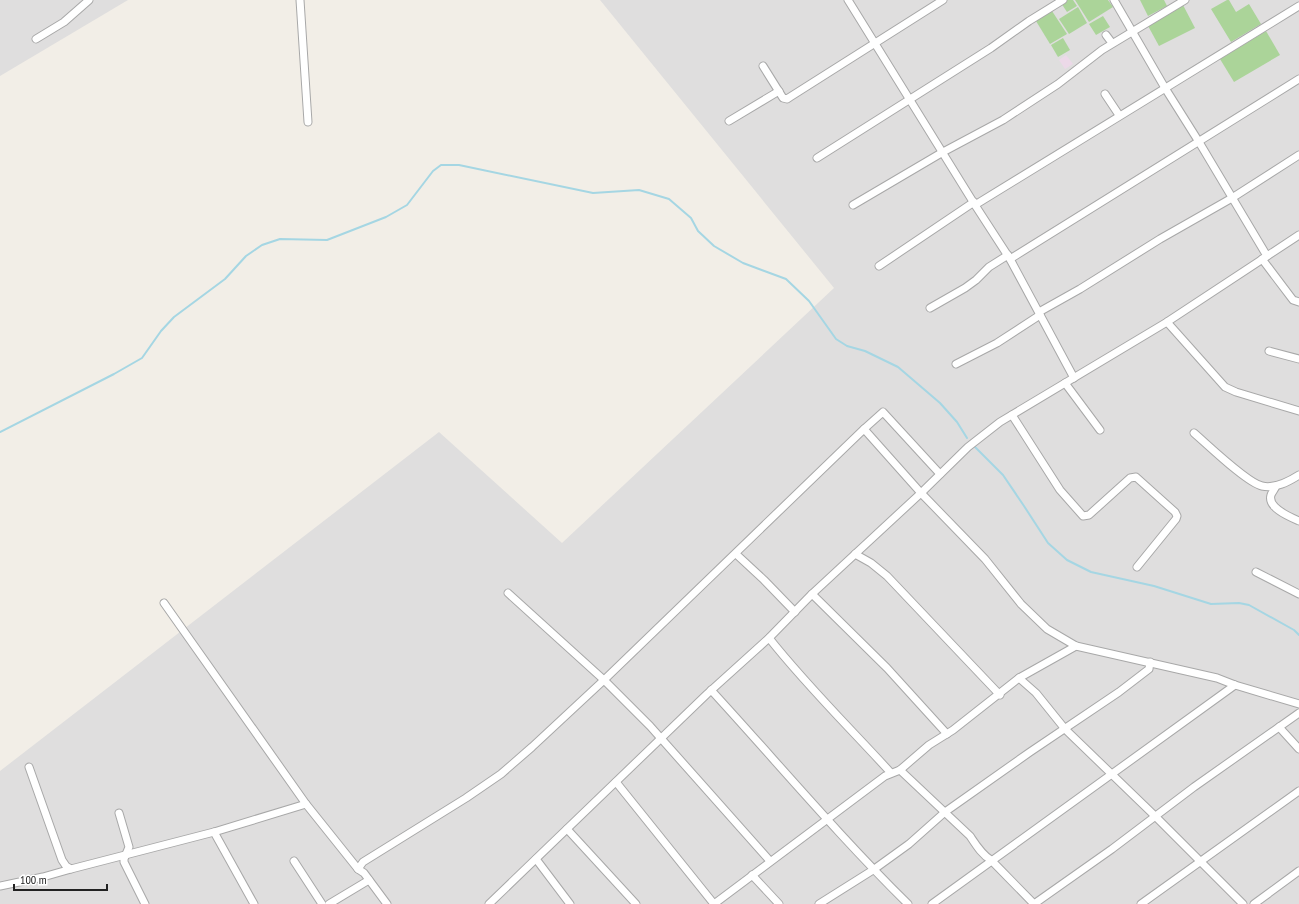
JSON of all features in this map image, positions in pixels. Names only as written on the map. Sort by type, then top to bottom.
[{"type":"street","points":[[36,39],[64,22],[89,0]]},
{"type":"street","points":[[300,0],[308,122]]},
{"type":"street","points":[[848,0],[1009,257],[1074,378]]},
{"type":"street","points":[[763,66],[783,98],[787,99],[876,44],[943,0]]},
{"type":"street","points":[[817,158],[991,48],[1062,0]]},
{"type":"street","points":[[1114,0],[1165,88],[1232,198],[1264,257],[1292,300],[1299,302]]},
{"type":"street","points":[[853,205],[943,152],[1003,120],[1058,84],[1112,43],[1185,0]]},
{"type":"street","points":[[879,266],[974,203],[1299,6]]},
{"type":"street","points":[[1106,35],[1112,43]]},
{"type":"street","points":[[930,308],[976,280],[989,267],[1009,257],[1199,142],[1299,79]]},
{"type":"street","points":[[728,122],[779,91]]},
{"type":"street","points":[[1105,94],[1119,115]]},
{"type":"street","points":[[956,364],[997,343],[1040,313],[1160,239],[1232,198],[1299,155]]},
{"type":"street","points":[[489,904],[711,690],[769,638],[812,594],[921,493],[968,447],[1000,422],[1167,322],[1299,235]]},
{"type":"street","points":[[1167,322],[1225,387],[1236,392],[1299,411]]},
{"type":"street","points":[[1269,351],[1299,359]]},
{"type":"street","points":[[1065,383],[1100,430]]},
{"type":"street","points":[[358,869],[363,862],[466,798],[500,774],[532,747],[604,680],[883,412],[940,474]]},
{"type":"street","points":[[1012,415],[1060,490],[1084,516],[1089,515],[1130,478],[1136,477],[1175,512],[1177,516],[1176,519],[1137,567]]},
{"type":"street","points":[[864,429],[921,493],[985,559],[1021,604],[1047,629],[1076,646],[1097,652],[1150,662],[1218,678],[1235,685],[1299,704]]},
{"type":"street","points":[[1194,433],[1249,480],[1261,486],[1276,486],[1299,475]]},
{"type":"street","points":[[1276,486],[1271,495],[1271,500],[1274,506],[1282,514],[1299,522]]},
{"type":"street","points":[[736,554],[795,612]]},
{"type":"street","points":[[855,554],[871,563],[887,576],[1000,695]]},
{"type":"street","points":[[1256,572],[1299,594]]},
{"type":"street","points":[[508,593],[604,680],[661,738],[770,861]]},
{"type":"street","points":[[812,594],[887,668],[948,734]]},
{"type":"street","points":[[164,603],[306,804],[358,869],[364,873],[387,904]]},
{"type":"street","points":[[769,638],[821,698],[890,773]]},
{"type":"street","points":[[616,782],[714,904],[885,776],[900,770],[929,745],[948,734],[1000,695],[1019,678],[1076,646]]},
{"type":"street","points":[[819,904],[873,870],[909,844],[945,812],[1125,688],[1149,669],[1150,662]]},
{"type":"street","points":[[1019,678],[1036,692],[1065,729],[1201,861],[1243,904]]},
{"type":"street","points":[[932,904],[1235,685]]},
{"type":"street","points":[[711,690],[826,819],[873,870],[908,904]]},
{"type":"street","points":[[900,770],[970,836],[986,858],[991,860],[1034,904],[1112,849],[1194,787],[1299,713]]},
{"type":"street","points":[[1278,727],[1299,749]]},
{"type":"street","points":[[29,767],[62,860],[66,866],[71,869]]},
{"type":"street","points":[[1141,904],[1299,791]]},
{"type":"street","points":[[0,886],[36,879],[214,832],[306,804]]},
{"type":"street","points":[[119,814],[129,847],[124,862],[145,904]]},
{"type":"street","points":[[567,829],[636,904]]},
{"type":"street","points":[[214,832],[254,904]]},
{"type":"street","points":[[536,859],[570,904]]},
{"type":"street","points":[[294,860],[322,904]]},
{"type":"street","points":[[1254,904],[1299,871]]},
{"type":"street","points":[[752,875],[780,904]]},
{"type":"street","points":[[329,904],[369,880]]},
{"type":"shaded area","points":[[0,0],[128,0],[0,76]]},
{"type":"shaded area","points":[[600,0],[1299,0],[1299,904],[0,904],[0,771],[439,432],[562,543],[834,288]]},
{"type":"shaded area","points":[[1066,55],[1073,64],[1065,69],[1059,60]]},
{"type":"green space","points":[[1067,0],[1073,0],[1077,6],[1067,12],[1061,3]]},
{"type":"green space","points":[[1075,0],[1108,0],[1113,7],[1089,22]]},
{"type":"green space","points":[[1140,0],[1164,0],[1167,6],[1148,16]]},
{"type":"green space","points":[[1229,0],[1236,12],[1249,4],[1261,24],[1231,42],[1211,9]]},
{"type":"green space","points":[[1183,5],[1195,28],[1159,46],[1147,24]]},
{"type":"green space","points":[[1078,7],[1087,23],[1069,34],[1059,19]]},
{"type":"green space","points":[[1052,11],[1067,34],[1050,44],[1036,21]]},
{"type":"green space","points":[[1103,16],[1110,27],[1096,35],[1089,24]]},
{"type":"green space","points":[[1266,31],[1280,55],[1234,82],[1220,59]]},
{"type":"green space","points":[[1063,38],[1070,50],[1058,57],[1051,45]]},
{"type":"waterway","points":[[0,432],[114,374],[142,358],[161,331],[174,317],[225,279],[246,256],[262,245],[280,239],[327,240],[386,217],[407,205],[433,171],[441,165],[459,165],[593,193],[639,190],[669,199],[691,218],[698,231],[714,246],[743,263],[786,279],[809,301],[836,339],[847,346],[865,351],[898,367],[940,403],[957,422],[967,438]]},
{"type":"waterway","points":[[975,447],[1003,475],[1048,543],[1067,560],[1091,572],[1154,586],[1211,604],[1239,603],[1249,605],[1294,630],[1299,635]]}]
